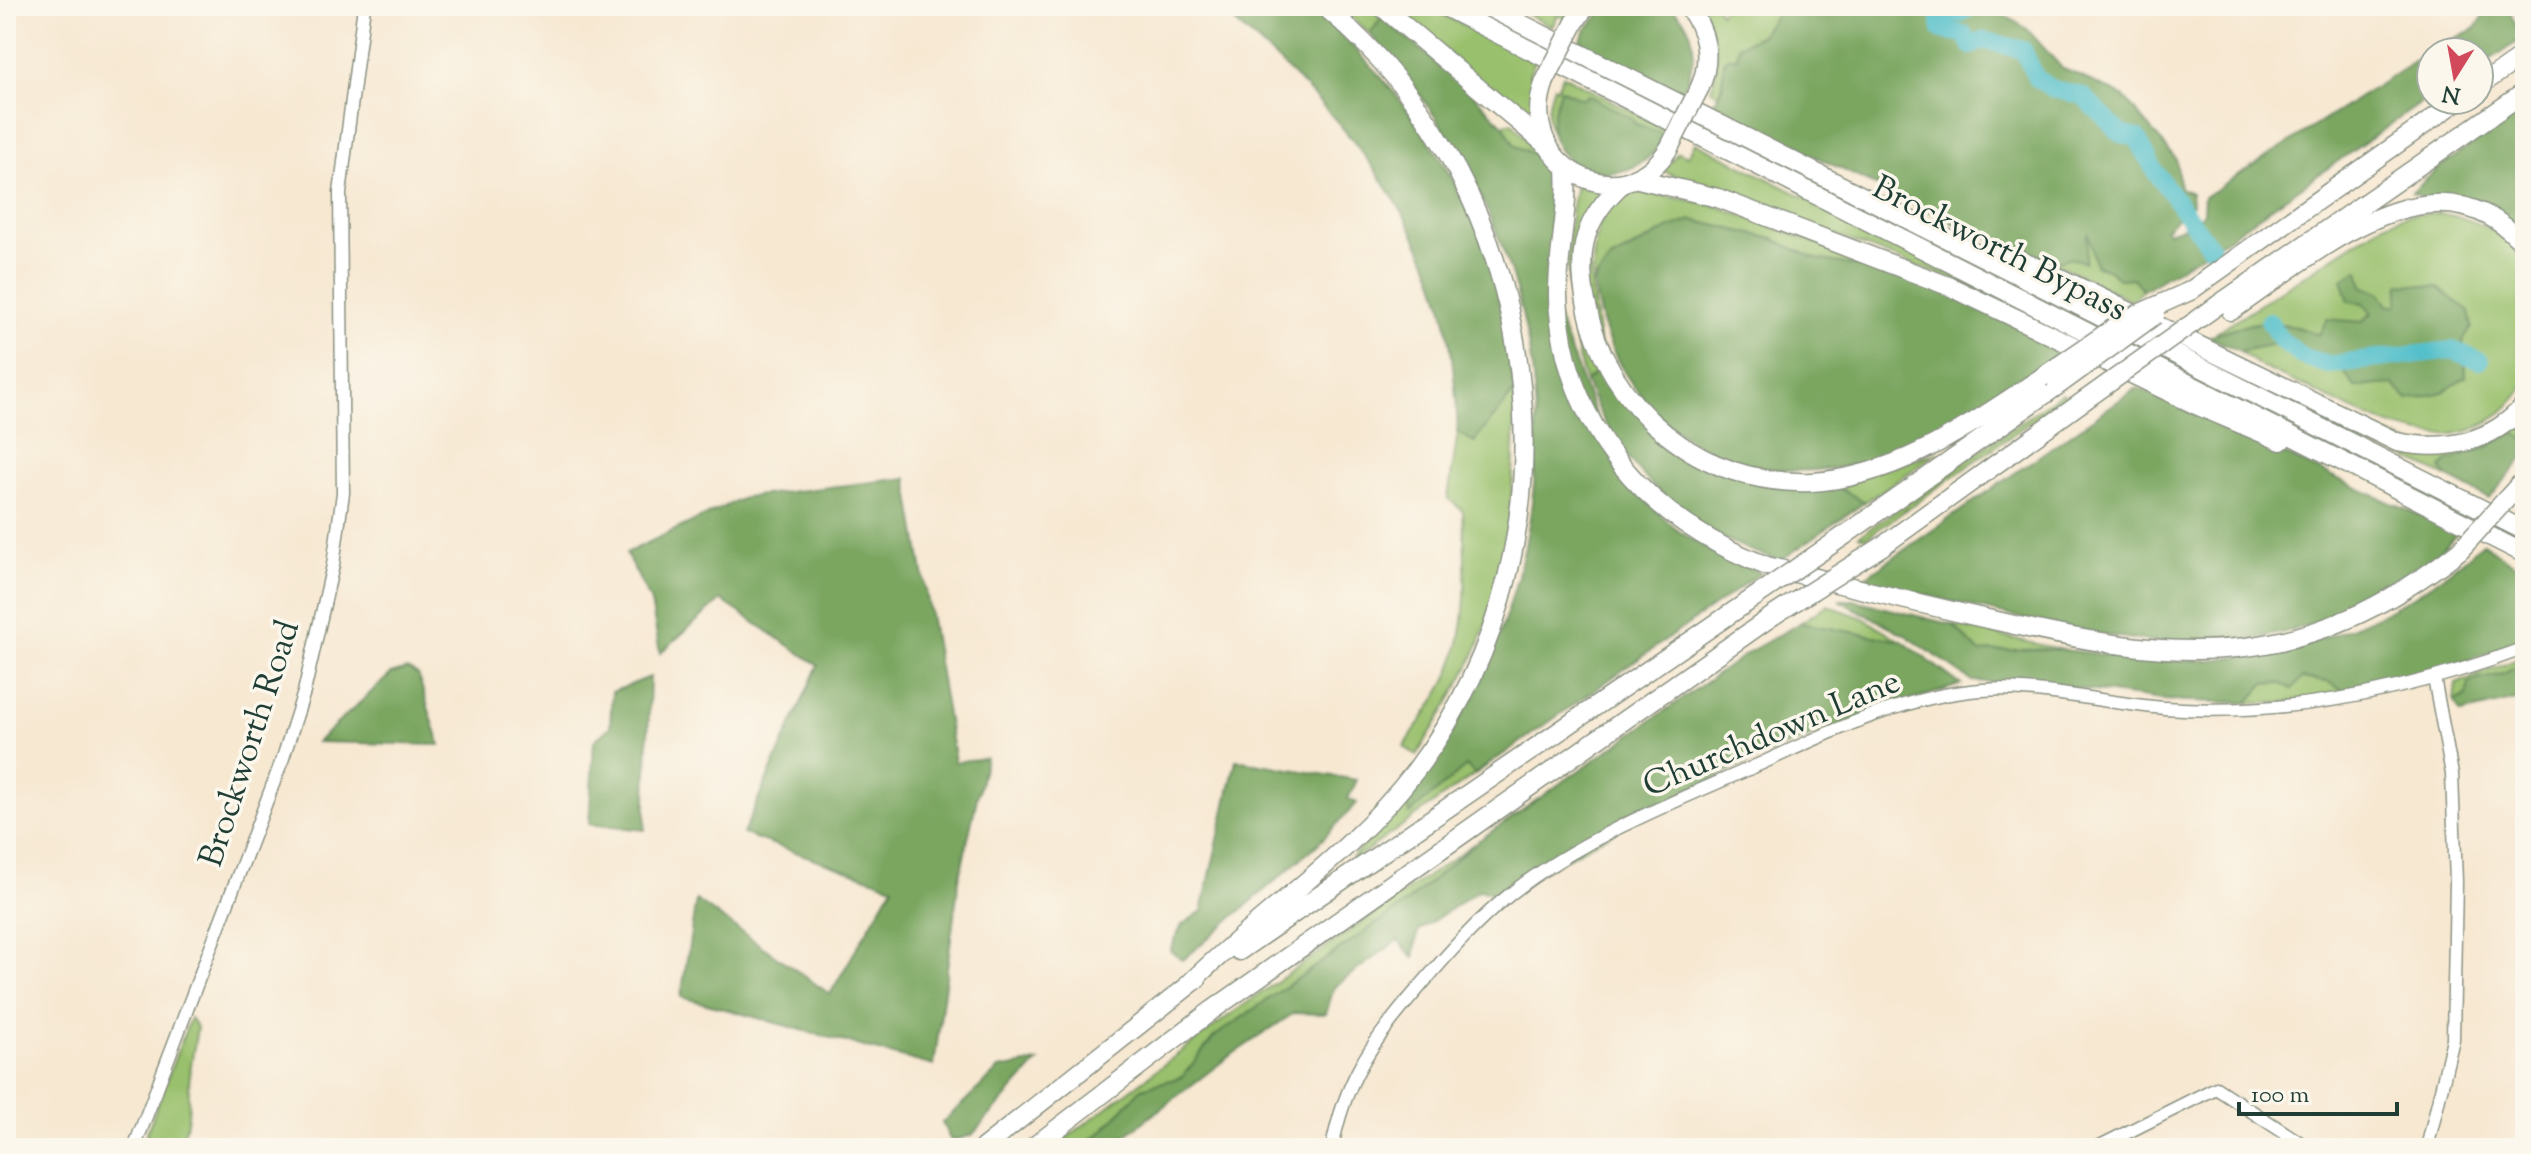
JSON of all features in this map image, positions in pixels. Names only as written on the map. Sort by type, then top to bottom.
[{"type":"highway","points":[[1188,985],[1220,954],[1336,859],[1382,812],[1433,746],[1458,705],[1487,641],[1506,582],[1520,511],[1525,429],[1519,354],[1502,278],[1486,232],[1453,162],[1412,99],[1365,43],[1324,6]]},
{"type":"highway","points":[[1381,6],[1545,144],[1566,169],[1592,180],[1630,181],[1718,198],[1951,287],[2196,405],[2435,505]]},
{"type":"highway","name":"Brockworth Bypass","points":[[1443,6],[2435,505],[2525,554]]},
{"type":"highway","name":"Brockworth Bypass","points":[[1486,6],[2525,531]]},
{"type":"highway","points":[[1687,6],[1700,25],[1707,49],[1700,87],[1658,163],[1600,205],[1584,241],[1585,295],[1593,329],[1611,372],[1641,412],[1682,447],[1745,475],[1798,482],[1868,472],[1941,442],[2049,382],[2190,291],[2436,116]]},
{"type":"highway","points":[[1545,144],[1539,114],[1545,81],[1580,14]]},
{"type":"highway","points":[[2495,75],[2525,54]]},
{"type":"highway","points":[[2224,308],[2524,92]]},
{"type":"highway","points":[[1566,169],[1558,297],[1569,364],[1587,411],[1602,440],[1644,492],[1670,515],[1731,552],[1767,566],[2089,642],[2193,652],[2254,647],[2340,624],[2411,588],[2460,550],[2523,480]]},
{"type":"highway","points":[[1032,1148],[1211,1011],[1771,617],[1881,547],[2154,352],[2356,227],[2403,206],[2436,203],[2469,208],[2505,226],[2525,246]]},
{"type":"highway","points":[[1889,208],[2050,273],[2397,442],[2427,447],[2474,440],[2500,428],[2525,404]]},
{"type":"highway","points":[[983,1148],[1188,985],[1383,856],[1845,535],[2049,382]]},
{"type":"street","name":"Brockworth Road","points":[[134,1148],[283,758],[304,692],[333,565],[343,493],[340,193],[364,6]]},
{"type":"street","points":[[2516,6],[2525,22]]},
{"type":"street","name":"Churchdown Lane","points":[[1332,1148],[1343,1097],[1369,1052],[1442,961],[1513,892],[1550,867],[1681,799],[1832,732],[1962,692],[2037,691],[2166,708],[2262,709],[2330,702],[2434,678],[2525,648]]},
{"type":"street","points":[[2427,1148],[2453,1039],[2456,882],[2452,774],[2434,678]]},
{"type":"street","points":[[2096,1148],[2216,1088],[2308,1148]]},
{"type":"green space","points":[[1215,6],[1310,6],[1390,88],[1435,150],[1471,217],[1486,253],[1500,303],[1515,391],[1474,442],[1458,432],[1451,348],[1442,306],[1429,266],[1411,228],[1365,156],[1338,123],[1279,61]]},
{"type":"green space","points":[[1339,6],[1368,6],[1382,17],[1370,34]]},
{"type":"green space","points":[[1391,6],[1426,6],[1535,61],[1529,74],[1536,78],[1529,122]]},
{"type":"green space","points":[[1511,6],[1539,6],[1555,13],[1557,6],[1575,6],[1567,19],[1558,15],[1552,27]]},
{"type":"green space","points":[[1608,6],[1669,6],[1679,15],[1687,25],[1693,46],[1691,69],[1682,93],[1580,41],[1586,29]]},
{"type":"green space","points":[[1701,6],[1715,6],[1720,13],[1724,6],[1783,6],[1760,36],[1739,45],[1737,57],[1724,59],[1725,74],[1718,95],[1711,89],[1717,56],[1710,26]]},
{"type":"green space","points":[[1783,6],[1997,6],[1998,11],[2026,28],[2062,68],[2123,96],[2176,159],[2180,188],[2191,193],[2192,204],[2166,228],[2167,232],[2187,226],[2195,232],[2200,229],[2197,222],[2203,212],[2204,197],[2415,61],[2415,107],[2225,240],[2143,290],[2133,278],[2119,279],[2110,270],[2096,266],[2088,233],[2085,262],[2069,258],[2053,262],[1958,225],[1712,107],[1722,87],[1724,59],[1737,57],[1739,45],[1760,36]]},
{"type":"green space","points":[[2482,6],[2508,8],[2522,39],[2495,56],[2495,36],[2460,36],[2476,28],[2486,12]]},
{"type":"green space","points":[[1382,17],[1475,96],[1503,125],[1515,146],[1535,155],[1544,168],[1548,189],[1559,207],[1552,304],[1619,476],[1677,530],[1709,550],[1761,573],[1475,774],[1466,766],[1410,814],[1407,800],[1467,706],[1508,609],[1531,510],[1536,410],[1521,311],[1489,215],[1439,122],[1370,34]]},
{"type":"green space","points":[[1563,75],[1665,129],[1663,134],[1633,123],[1553,137],[1548,106],[1554,86],[1557,88]]},
{"type":"green space","points":[[1560,89],[1583,99],[1588,95],[1633,119],[1634,123],[1663,134],[1661,145],[1641,163],[1613,172],[1584,169],[1571,162],[1561,152],[1552,132]]},
{"type":"green space","points":[[2525,107],[2525,236],[2412,193],[2437,169]]},
{"type":"green space","points":[[1512,122],[1557,179],[1559,207],[1548,189],[1544,168],[1535,155],[1515,146],[1503,125]]},
{"type":"green space","points":[[1704,122],[2102,325],[2099,327],[1702,127]]},
{"type":"green space","points":[[1695,142],[2081,337],[2079,339],[1955,280],[1663,171],[1678,152],[1688,156]]},
{"type":"green space","points":[[1576,185],[1601,193],[1584,225],[1602,366],[1586,382],[1574,335],[1568,284],[1569,232]]},
{"type":"green space","points":[[1634,191],[1711,204],[1944,291],[1869,268],[1816,259],[1773,239],[1692,220],[1668,229],[1609,261],[1594,282],[1595,242],[1604,216],[1621,196]]},
{"type":"green space","points":[[2438,213],[2474,222],[2497,233],[2516,249],[2525,268],[2525,385],[2503,412],[2478,428],[2451,434],[2423,433],[2394,426],[2365,416],[2274,373],[2240,351],[2274,344],[2305,364],[2342,369],[2355,387],[2466,377],[2463,341],[2398,305],[2388,306],[2363,288],[2358,271],[2363,303],[2372,314],[2362,322],[2327,320],[2319,335],[2290,325],[2264,322],[2209,337],[2384,224],[2408,215]]},
{"type":"green space","points":[[1692,220],[1773,239],[1816,259],[1869,268],[1944,291],[2064,348],[1954,423],[1874,459],[1832,469],[1789,470],[1733,460],[1691,440],[1664,420],[1637,391],[1616,358],[1597,302],[1594,282],[1609,261],[1668,229]]},
{"type":"green space","points":[[2087,229],[2110,270],[2119,279],[2133,278],[2143,290],[2131,300],[2053,262],[2069,258]]},
{"type":"green space","points":[[2359,270],[2363,287],[2380,292],[2388,306],[2398,305],[2400,284],[2438,287],[2469,312],[2472,327],[2463,341],[2466,377],[2443,392],[2408,400],[2393,384],[2355,387],[2342,369],[2305,364],[2274,344],[2240,351],[2209,337],[2251,324],[2290,326],[2319,335],[2327,319],[2362,322],[2372,313],[2363,303],[2349,301],[2342,279]]},
{"type":"green space","points":[[2193,351],[2430,452],[2525,412],[2525,441],[2508,434],[2461,456],[2441,469],[2448,478]]},
{"type":"green space","points":[[1602,366],[1695,459],[1831,484],[1865,502],[1781,560],[1748,550],[1717,535],[1662,495],[1617,443],[1586,382]]},
{"type":"green space","points":[[2137,388],[2458,533],[2435,557],[2392,588],[2332,617],[2268,636],[2203,644],[2093,633],[1861,580]]},
{"type":"green space","points":[[1515,391],[1512,491],[1496,592],[1468,668],[1417,755],[1404,747],[1450,672],[1457,653],[1464,613],[1463,511],[1448,498],[1458,432],[1474,442]]},
{"type":"green space","points":[[2062,393],[2067,396],[1866,538],[1859,536]]},
{"type":"green space","points":[[2515,432],[2525,441],[2525,456],[2489,499],[2448,478],[2441,469],[2448,461],[2483,449]]},
{"type":"green space","points":[[1939,452],[1865,502],[1831,484]]},
{"type":"green space","points":[[907,478],[955,762],[986,758],[959,879],[934,1066],[681,997],[696,900],[830,994],[893,886],[743,834],[818,665],[721,600],[660,653],[651,602],[626,553],[745,497]]},
{"type":"green space","points":[[2483,543],[2525,571],[2525,641],[2425,674],[2346,692],[2328,682],[2302,678],[2292,689],[2279,683],[2264,684],[2247,703],[2162,700],[2067,687],[1972,681],[1904,634],[1839,600],[1854,600],[1953,625],[1979,652],[2053,649],[2175,661],[2232,658],[2311,642],[2384,613],[2452,570]]},
{"type":"green space","points":[[1827,605],[1863,618],[1902,641],[1800,623]]},
{"type":"green space","points":[[1800,623],[1902,641],[1961,685],[1868,714],[1764,755],[1688,791],[1500,895],[1479,890],[1418,931],[1414,958],[1398,940],[1334,987],[1326,1014],[1294,1013],[1227,1058],[1109,1148],[1080,1148],[1104,1130],[1142,1088],[1182,1077],[1214,1037],[1406,903],[1475,843],[1749,652]]},
{"type":"green space","points":[[1953,625],[2063,650],[1979,652]]},
{"type":"green space","points":[[2525,656],[2525,664],[2503,674],[2470,682],[2466,697],[2454,702],[2456,684]]},
{"type":"green space","points":[[2525,664],[2525,698],[2461,713],[2454,702],[2466,697],[2469,682],[2503,674]]},
{"type":"green space","points":[[407,669],[418,675],[440,745],[317,742],[391,674]]},
{"type":"green space","points":[[650,677],[645,830],[589,824],[594,741],[610,727],[612,692]]},
{"type":"green space","points":[[2302,678],[2328,682],[2346,692],[2282,703],[2247,703],[2264,684]]},
{"type":"green space","points":[[1236,760],[1357,780],[1348,799],[1357,803],[1318,844],[1183,960],[1170,951],[1182,925],[1202,911]]},
{"type":"green space","points":[[1467,765],[1475,774],[1341,869],[1407,800],[1411,813]]},
{"type":"green space","points":[[1475,843],[1406,903],[1214,1037],[1182,1077],[1142,1088],[1104,1130],[1080,1148],[1053,1148],[1231,1014]]},
{"type":"green space","points":[[190,1018],[197,1027],[187,1120],[182,1138],[177,1148],[141,1148]]},
{"type":"green space","points":[[1038,1062],[972,1135],[951,1141],[942,1123],[999,1069]]},
{"type":"waterway","points":[[1973,6],[1958,14],[1945,15],[1940,21],[1941,30],[1964,34],[1971,46],[1983,40],[2023,50],[2036,78],[2053,89],[2083,96],[2121,134],[2137,138],[2156,173],[2211,248]]},
{"type":"waterway","points":[[2269,321],[2279,338],[2301,356],[2328,365],[2452,350],[2480,361]]}]
